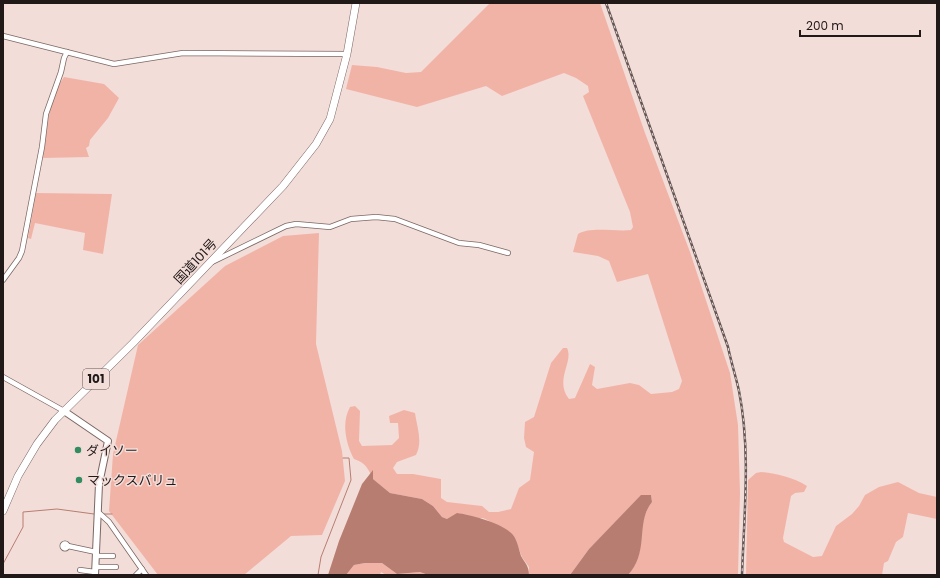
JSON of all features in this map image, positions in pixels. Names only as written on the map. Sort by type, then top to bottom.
[{"type":"highway","name":"国道101号","points":[[3,511],[18,476],[37,444],[64,411],[210,263],[283,186],[316,144],[330,119],[347,54],[356,3]]},
{"type":"main road","points":[[64,411],[108,441],[100,484],[95,572]]},
{"type":"street","points":[[3,36],[114,64],[183,53],[347,54]]},
{"type":"street","points":[[3,280],[19,258],[22,251],[42,147],[46,114],[61,72],[64,58],[68,52]]},
{"type":"street","points":[[210,263],[286,226],[296,224],[330,227],[351,219],[376,217],[395,219],[459,243],[479,245],[508,253]]},
{"type":"street","points":[[3,377],[64,411]]},
{"type":"street","points":[[98,512],[109,522],[146,575]]},
{"type":"street","points":[[68,546],[96,554],[113,556]]},
{"type":"street","points":[[80,570],[95,572],[116,567]]},
{"type":"street","points":[[136,575],[142,569]]},
{"type":"shaded area","points":[[490,3],[600,3],[645,133],[690,252],[730,373],[738,425],[740,493],[738,575],[628,575],[637,559],[641,529],[647,510],[652,502],[651,495],[641,496],[589,549],[570,575],[529,575],[529,567],[522,557],[514,537],[499,526],[483,518],[447,519],[442,517],[433,506],[422,499],[390,493],[373,479],[372,471],[371,475],[362,463],[354,459],[351,453],[345,427],[347,413],[350,407],[355,406],[360,411],[359,441],[362,446],[392,445],[399,438],[398,423],[390,423],[389,416],[404,410],[415,413],[419,434],[418,450],[416,455],[397,462],[393,468],[397,474],[413,474],[441,479],[441,498],[447,502],[482,506],[489,512],[498,512],[511,509],[519,488],[530,480],[534,452],[526,447],[524,438],[525,422],[534,417],[551,363],[563,348],[567,348],[568,353],[563,385],[569,399],[575,398],[590,364],[595,367],[592,385],[597,389],[630,383],[639,385],[651,394],[672,392],[679,389],[682,381],[648,274],[617,282],[609,261],[598,256],[573,252],[578,234],[589,230],[631,230],[633,227],[630,212],[583,96],[589,92],[588,86],[576,78],[564,73],[502,96],[486,86],[417,107],[346,89],[352,65],[377,67],[406,73],[421,72]]},
{"type":"shaded area","points":[[64,77],[104,84],[119,98],[108,118],[90,140],[89,146],[86,148],[89,157],[43,158],[51,106],[58,86]]},
{"type":"shaded area","points":[[36,193],[112,194],[103,254],[83,250],[85,233],[35,223],[31,239],[28,238]]},
{"type":"shaded area","points":[[319,233],[316,344],[342,451],[345,481],[322,535],[291,536],[244,575],[158,575],[109,511],[113,454],[138,345],[225,266],[283,236]]},
{"type":"shaded area","points":[[373,470],[373,479],[390,493],[422,499],[433,506],[442,517],[447,519],[457,513],[463,514],[489,521],[505,528],[515,538],[521,556],[528,567],[529,575],[428,575],[420,572],[397,574],[382,563],[365,563],[354,565],[346,575],[328,575],[339,541],[362,484]]},
{"type":"shaded area","points":[[761,472],[785,476],[807,486],[804,492],[795,493],[791,496],[783,538],[784,542],[813,557],[822,556],[836,526],[852,514],[859,506],[865,495],[879,487],[898,482],[919,493],[937,497],[937,519],[908,513],[903,537],[896,542],[888,561],[884,563],[882,575],[746,575],[748,480],[756,473]]},
{"type":"shaded area","points":[[641,495],[651,495],[652,502],[644,519],[639,556],[635,566],[628,575],[570,575],[589,549]]},
{"type":"shaded area","points":[[365,563],[382,563],[397,574],[420,572],[428,575],[386,575],[381,572],[380,575],[346,575],[354,565]]},
{"type":"waterway","points":[[318,575],[321,557],[351,480],[349,458],[343,458]]},
{"type":"waterway","points":[[3,564],[23,527],[23,512],[57,509],[94,514]]},
{"type":"waterway","points":[[104,514],[112,514]]},
{"type":"railway","points":[[606,3],[728,347],[738,386],[743,414],[746,460],[742,575]]},
{"type":"place","name":"ダイソー","points":[[78,450]]},
{"type":"place","name":"マックスバリュ","points":[[79,480]]}]
